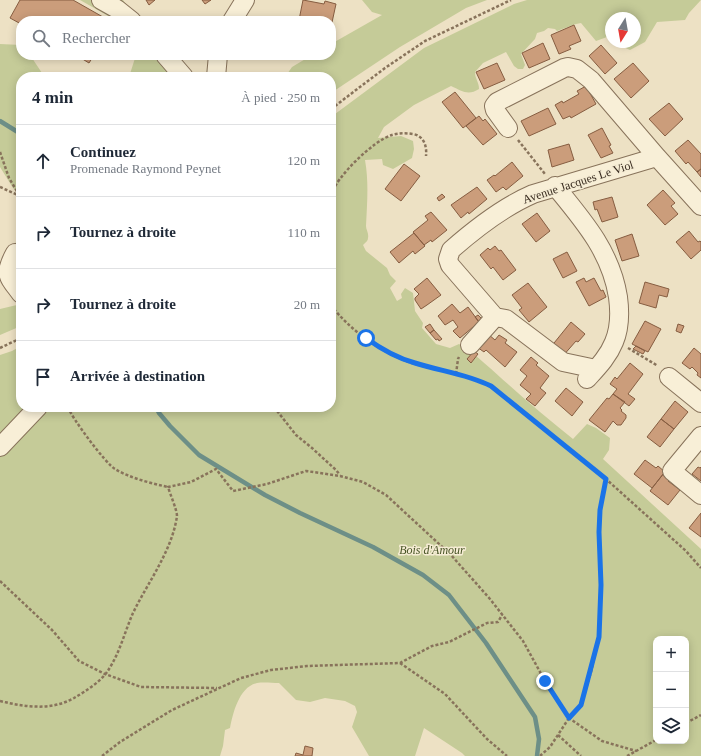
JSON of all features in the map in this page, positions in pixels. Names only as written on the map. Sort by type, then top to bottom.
[{"type":"street","points":[[101,0],[126,16]]},
{"type":"street","points":[[235,16],[245,0]]},
{"type":"street","points":[[170,60],[180,72]]},
{"type":"street","points":[[216,72],[218,60]]},
{"type":"street","points":[[508,128],[495,110],[494,106],[498,102],[564,68],[572,67],[583,73],[591,80],[701,206]]},
{"type":"street","name":"Avenue Jacques Le Viol","points":[[495,317],[450,265],[448,259],[449,255],[456,246],[513,203],[533,194],[555,186],[657,157]]},
{"type":"street","points":[[470,345],[495,317],[506,319],[563,362],[591,374],[608,355],[615,340],[620,314],[617,289],[610,265],[590,231],[555,186]]},
{"type":"street","points":[[15,253],[9,265],[8,274],[9,279],[16,288]]},
{"type":"street","points":[[669,377],[701,404]]},
{"type":"street","points":[[0,447],[33,412]]},
{"type":"street","points":[[701,436],[672,471],[701,495]]},
{"type":"path","points":[[336,105],[385,68],[425,41],[511,0]]},
{"type":"path","points":[[508,128],[555,186]]},
{"type":"path","points":[[336,183],[354,163],[383,139],[391,135],[406,133],[417,135],[425,142],[427,149],[426,156]]},
{"type":"path","points":[[0,152],[9,178],[16,190]]},
{"type":"path","points":[[0,187],[16,195]]},
{"type":"path","points":[[336,312],[366,338],[385,351],[415,363],[481,381],[491,386],[606,479],[686,551],[701,568]]},
{"type":"path","points":[[0,348],[16,340]]},
{"type":"path","points":[[615,340],[666,371],[669,377]]},
{"type":"path","points":[[71,412],[80,428],[114,469],[143,482],[168,488],[191,482],[216,469],[233,491],[267,484],[306,471],[340,476],[363,482],[386,495],[451,555],[476,582],[523,641],[545,681],[569,718],[602,741],[636,751]]},
{"type":"path","points":[[278,412],[296,435],[336,470],[340,476]]},
{"type":"path","points":[[540,756],[550,747],[569,718],[581,705],[599,637],[601,585],[599,532],[600,510],[606,479]]},
{"type":"path","points":[[0,701],[17,705],[40,707],[66,702],[83,692],[109,670],[133,614],[170,543],[177,514],[168,488]]},
{"type":"path","points":[[0,582],[52,630],[79,660],[105,674],[141,687],[219,688]]},
{"type":"path","points":[[102,756],[141,728],[172,710],[241,678],[272,670],[307,666],[400,663],[432,646],[449,642],[487,623],[498,622],[502,615]]},
{"type":"path","points":[[400,663],[445,694],[488,739],[507,756]]},
{"type":"path","points":[[689,721],[701,715]]},
{"type":"path","points":[[558,735],[581,756]]},
{"type":"path","points":[[627,756],[653,742]]},
{"type":"green space","points":[[80,0],[123,0],[134,16],[108,16]]},
{"type":"green space","points":[[362,0],[487,0],[466,8],[400,47],[336,90],[336,72],[288,72],[292,67],[304,60],[336,60],[336,41],[382,15],[372,12]]},
{"type":"green space","name":"Bois d'Amour","points":[[527,0],[701,0],[689,13],[685,20],[657,22],[645,42],[641,44],[641,12],[605,12],[605,38],[596,41],[581,23],[557,31],[555,29],[548,28],[537,33],[535,39],[521,54],[525,65],[523,69],[518,69],[514,66],[506,52],[483,63],[475,72],[479,89],[468,92],[451,86],[414,105],[384,127],[378,138],[401,136],[413,141],[414,149],[412,158],[393,169],[383,165],[382,159],[365,160],[367,185],[366,226],[368,239],[363,245],[366,251],[387,268],[390,275],[396,281],[390,288],[397,301],[402,298],[401,294],[405,288],[413,293],[415,311],[423,323],[422,328],[436,344],[450,348],[459,344],[466,348],[573,439],[587,424],[596,428],[610,438],[609,450],[603,459],[701,549],[701,756],[465,756],[424,728],[415,756],[369,756],[352,727],[357,712],[355,706],[345,701],[325,698],[310,702],[296,700],[279,683],[257,683],[251,685],[241,695],[235,708],[230,728],[225,730],[220,756],[0,756],[0,355],[16,349],[16,412],[336,412],[336,113],[424,48],[514,4]]},
{"type":"green space","points":[[0,44],[16,45],[16,60],[33,60],[41,72],[16,72],[16,190],[0,167]]},
{"type":"green space","points":[[134,60],[172,60],[180,72],[131,72]]},
{"type":"green space","points":[[16,242],[16,252],[14,250]]},
{"type":"green space","points":[[16,305],[16,328],[0,335],[0,309]]},
{"type":"building","points":[[20,0],[73,0],[101,16],[16,16],[16,21],[10,18]]},
{"type":"building","points":[[146,0],[155,0],[149,5]]},
{"type":"building","points":[[202,0],[211,0],[205,4]]},
{"type":"building","points":[[303,0],[324,4],[325,1],[336,4],[333,16],[300,16]]},
{"type":"building","points":[[574,25],[581,41],[569,46],[571,49],[559,54],[551,35]]},
{"type":"building","points":[[543,43],[550,59],[529,68],[522,53]]},
{"type":"building","points":[[601,45],[617,63],[605,74],[589,56]]},
{"type":"building","points":[[84,60],[91,60],[89,63]]},
{"type":"building","points":[[497,63],[505,80],[484,89],[476,72]]},
{"type":"building","points":[[633,63],[649,81],[631,98],[614,79]]},
{"type":"building","points":[[586,86],[596,104],[571,118],[570,116],[563,119],[555,105],[562,101],[563,103],[579,94],[577,91]]},
{"type":"building","points":[[455,92],[476,118],[463,128],[442,102]]},
{"type":"building","points":[[669,103],[683,119],[665,136],[649,119]]},
{"type":"building","points":[[548,108],[556,124],[529,136],[521,121]]},
{"type":"building","points":[[479,116],[483,121],[485,119],[497,134],[483,145],[466,126]]},
{"type":"building","points":[[602,128],[611,145],[609,146],[613,153],[601,158],[588,135]]},
{"type":"building","points":[[688,140],[701,154],[701,169],[697,172],[688,162],[686,164],[675,151]]},
{"type":"building","points":[[569,144],[574,160],[552,167],[548,150]]},
{"type":"building","points":[[512,162],[523,176],[506,190],[503,187],[496,192],[487,180],[494,175],[495,176]]},
{"type":"building","points":[[404,164],[420,176],[401,201],[385,189]]},
{"type":"building","points":[[701,169],[701,177],[697,172]]},
{"type":"building","points":[[477,187],[487,199],[469,214],[468,212],[461,218],[451,205]]},
{"type":"building","points":[[663,190],[675,203],[671,206],[678,214],[665,225],[647,205]]},
{"type":"building","points":[[442,194],[445,197],[439,201],[437,198]]},
{"type":"building","points":[[612,197],[618,217],[602,222],[597,209],[595,210],[593,202]]},
{"type":"building","points":[[431,212],[447,230],[432,242],[431,240],[424,245],[413,232],[428,220],[425,216]]},
{"type":"building","points":[[537,213],[550,231],[536,242],[522,224]]},
{"type":"building","points":[[689,231],[698,242],[701,242],[701,250],[691,259],[676,242]]},
{"type":"building","points":[[414,233],[425,246],[415,254],[413,251],[399,263],[390,252]]},
{"type":"building","points":[[632,234],[639,256],[622,261],[615,240]]},
{"type":"building","points":[[495,246],[499,251],[501,250],[516,270],[503,280],[493,267],[491,269],[480,255],[488,248],[490,250]]},
{"type":"building","points":[[567,252],[577,271],[563,278],[553,259]]},
{"type":"building","points":[[427,278],[441,295],[421,309],[415,300],[419,294],[414,289]]},
{"type":"building","points":[[584,278],[586,282],[594,278],[601,291],[603,290],[606,297],[589,306],[576,282]]},
{"type":"building","points":[[645,282],[669,289],[667,297],[659,295],[656,308],[639,303]]},
{"type":"building","points":[[528,283],[547,307],[529,322],[519,310],[522,308],[512,295]]},
{"type":"building","points":[[452,304],[460,313],[468,307],[479,322],[460,338],[453,331],[458,327],[453,320],[445,325],[438,316]]},
{"type":"building","points":[[478,315],[482,319],[479,322],[475,317]]},
{"type":"building","points":[[645,321],[661,329],[648,352],[632,344]]},
{"type":"building","points":[[571,322],[585,334],[578,342],[576,341],[562,357],[550,348]]},
{"type":"building","points":[[430,324],[434,330],[430,333],[425,327]]},
{"type":"building","points":[[678,324],[684,326],[681,333],[676,331]]},
{"type":"building","points":[[434,330],[442,339],[439,341],[438,339],[436,340],[430,333]]},
{"type":"building","points":[[488,334],[495,340],[499,335],[507,340],[505,343],[517,352],[505,367],[486,350],[484,352],[477,347]]},
{"type":"building","points":[[636,346],[645,351],[643,354],[633,349]]},
{"type":"building","points":[[694,348],[701,354],[701,378],[692,367],[690,369],[682,363]]},
{"type":"building","points":[[474,351],[478,354],[471,363],[467,359]]},
{"type":"building","points":[[531,357],[538,363],[536,365],[549,376],[540,388],[546,393],[535,406],[526,399],[531,394],[520,385],[527,376],[520,370]]},
{"type":"building","points":[[630,363],[643,374],[628,394],[635,399],[629,406],[613,394],[617,389],[610,384],[615,377],[617,379]]},
{"type":"building","points":[[566,388],[583,402],[572,416],[555,401]]},
{"type":"building","points":[[613,394],[625,402],[620,408],[626,415],[626,418],[621,425],[617,425],[613,421],[605,432],[589,420],[607,398],[609,399]]},
{"type":"building","points":[[675,401],[688,412],[674,429],[661,419]]},
{"type":"building","points":[[661,419],[674,429],[660,447],[647,437]]},
{"type":"building","points":[[645,460],[656,468],[658,466],[665,472],[652,488],[634,474]]},
{"type":"building","points":[[698,467],[701,467],[701,481],[692,474]]},
{"type":"building","points":[[663,474],[670,479],[668,481],[680,490],[668,505],[650,491]]},
{"type":"building","points":[[701,513],[701,537],[689,528]]},
{"type":"building","points":[[305,746],[313,748],[312,756],[295,756],[296,753],[303,755]]},
{"type":"waterway","points":[[0,121],[16,131]]},
{"type":"waterway","points":[[158,412],[170,426],[199,455],[265,495],[373,547],[423,575],[449,595],[486,643],[535,717],[539,739],[537,756]]},
{"type":"route","points":[[366,338],[385,351],[399,358],[481,381],[491,386],[606,479],[600,510],[599,532],[601,585],[599,637],[581,705],[569,718],[545,681]]}]
